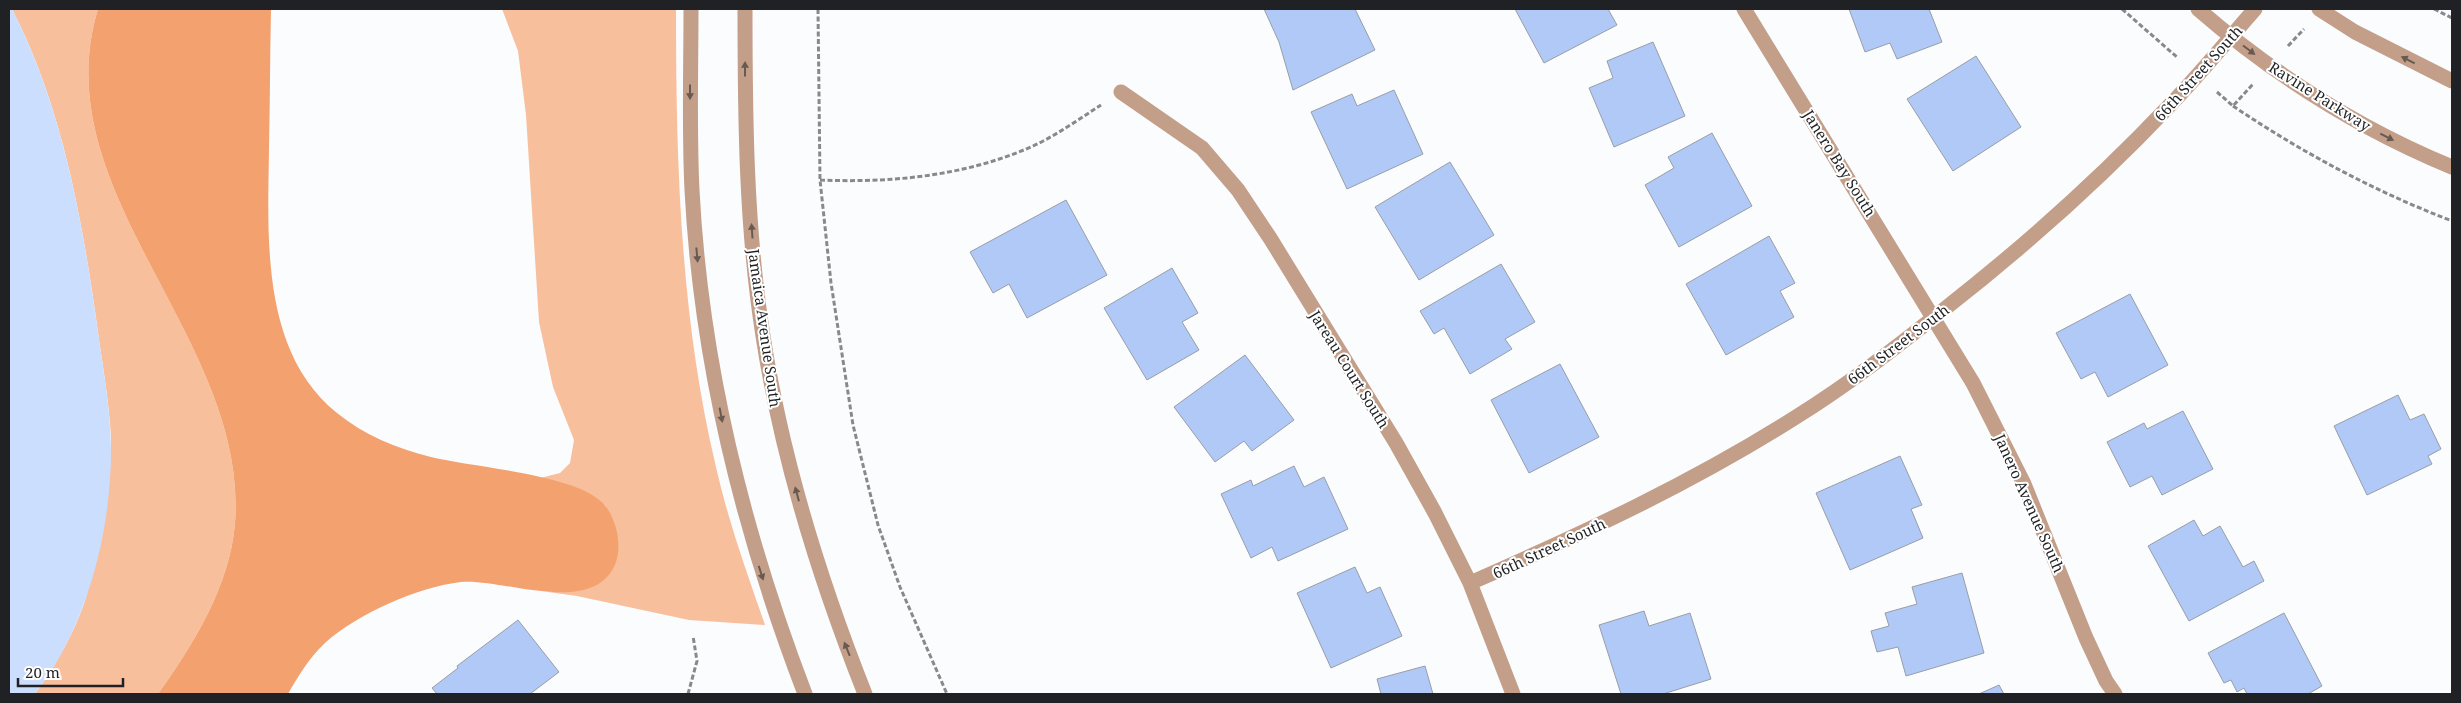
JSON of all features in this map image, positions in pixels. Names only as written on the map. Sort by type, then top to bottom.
[{"type":"street","points":[[691,9],[692,191],[709,353],[721,419],[746,521],[770,599],[805,694]]},
{"type":"street","name":"Jamaica Avenue South","points":[[745,9],[748,175],[753,251],[764,344],[776,408],[819,573],[865,694]]},
{"type":"street","name":"Janero Bay South","points":[[1744,9],[1935,317]]},
{"type":"street","name":"Ravine Parkway","points":[[2198,9],[2231,37],[2284,76],[2354,120],[2420,154],[2452,168]]},
{"type":"street","name":"66th Street South","points":[[1470,584],[1578,536],[1707,470],[1796,417],[1876,363],[2016,252],[2090,185],[2171,104],[2255,9]]},
{"type":"street","points":[[2319,9],[2355,32],[2452,81]]},
{"type":"street","name":"Jareau Court South","points":[[1122,92],[1202,148],[1238,190],[1396,443],[1435,513],[1470,584],[1513,694]]},
{"type":"street","name":"Janero Avenue South","points":[[1935,317],[1974,382],[2024,484],[2086,638],[2106,682],[2115,694]]},
{"type":"path","points":[[818,9],[820,180],[838,336],[853,425],[863,472],[878,525],[900,587],[947,694]]},
{"type":"path","points":[[2122,9],[2158,41]]},
{"type":"path","points":[[2434,9],[2452,18]]},
{"type":"path","points":[[820,180],[879,182],[931,175],[986,162],[1034,145],[1122,92]]},
{"type":"path","points":[[2233,106],[2333,168],[2396,198],[2452,221]]},
{"type":"path","points":[[688,694],[696,661],[693,636]]},
{"type":"shaded area","points":[[12,9],[98,9],[88,76],[98,141],[120,204],[183,328],[212,391],[231,456],[235,523],[226,569],[208,614],[158,694],[35,694],[66,645],[79,617],[88,590],[109,461],[111,437],[107,395],[91,285],[68,163],[44,84]]},
{"type":"shaded area","points":[[98,9],[271,9],[268,182],[270,254],[274,290],[281,325],[294,358],[312,387],[337,413],[358,428],[381,440],[431,457],[518,472],[565,483],[584,490],[598,499],[611,515],[616,528],[618,542],[618,553],[614,567],[602,582],[585,589],[565,592],[478,582],[444,585],[389,604],[371,612],[338,632],[314,654],[288,694],[158,694],[208,614],[226,569],[235,523],[231,456],[212,391],[183,328],[120,204],[98,141],[88,76]]},
{"type":"shaded area","points":[[502,9],[676,9],[677,124],[682,239],[695,353],[704,410],[726,507],[765,625],[689,620],[577,596],[548,592],[583,590],[606,506],[588,493],[540,478],[560,473],[570,463],[574,440],[553,387],[539,322],[526,115],[518,51]]},
{"type":"water","points":[[9,9],[12,9],[30,47],[45,86],[58,126],[78,209],[106,387],[111,442],[110,479],[103,536],[88,592],[78,620],[65,646],[35,694],[9,694]]},
{"type":"building","points":[[1264,9],[1355,9],[1375,50],[1293,90],[1279,42]]},
{"type":"building","points":[[1515,9],[1608,9],[1617,25],[1544,63]]},
{"type":"building","points":[[1849,9],[1929,9],[1942,42],[1897,59],[1890,43],[1865,52]]},
{"type":"building","points":[[1653,42],[1685,116],[1614,147],[1589,88],[1613,78],[1607,61]]},
{"type":"building","points":[[1976,56],[2021,127],[1953,171],[1907,99]]},
{"type":"building","points":[[1394,90],[1423,154],[1347,189],[1311,112],[1352,94],[1357,106]]},
{"type":"building","points":[[1712,133],[1752,206],[1679,247],[1645,185],[1674,168],[1668,157]]},
{"type":"building","points":[[1450,162],[1494,235],[1419,280],[1375,207]]},
{"type":"building","points":[[1066,200],[1107,275],[1027,318],[1009,284],[993,293],[970,252]]},
{"type":"building","points":[[1769,236],[1795,283],[1780,291],[1794,317],[1726,355],[1686,284]]},
{"type":"building","points":[[1501,264],[1535,322],[1505,339],[1512,349],[1470,374],[1444,328],[1434,334],[1420,311]]},
{"type":"building","points":[[1172,268],[1198,313],[1182,322],[1199,350],[1147,380],[1104,308]]},
{"type":"building","points":[[2130,294],[2168,365],[2108,397],[2095,372],[2081,379],[2056,333]]},
{"type":"building","points":[[1245,355],[1294,420],[1252,451],[1244,441],[1215,462],[1174,407]]},
{"type":"building","points":[[1560,364],[1599,437],[1529,473],[1491,400]]},
{"type":"building","points":[[2398,395],[2410,420],[2424,414],[2441,449],[2428,456],[2432,464],[2367,495],[2334,426]]},
{"type":"building","points":[[2183,411],[2213,469],[2162,495],[2152,476],[2130,487],[2107,442],[2144,423],[2147,429]]},
{"type":"building","points":[[1900,456],[1922,505],[1911,509],[1923,538],[1850,570],[1816,493]]},
{"type":"building","points":[[1294,466],[1304,487],[1324,477],[1348,529],[1278,561],[1272,547],[1251,558],[1221,494],[1251,480],[1253,486]]},
{"type":"building","points":[[2194,520],[2203,536],[2220,526],[2243,567],[2254,561],[2264,581],[2189,621],[2148,546]]},
{"type":"building","points":[[1355,567],[1367,593],[1380,587],[1402,636],[1331,668],[1297,593]]},
{"type":"building","points":[[1962,573],[1984,653],[1906,676],[1898,647],[1877,652],[1871,631],[1889,626],[1885,613],[1917,604],[1912,587]]},
{"type":"building","points":[[1644,611],[1649,626],[1690,613],[1711,679],[1663,694],[1621,694],[1599,625]]},
{"type":"building","points":[[2284,613],[2322,686],[2308,694],[2247,694],[2244,688],[2237,692],[2231,680],[2224,683],[2208,653]]},
{"type":"building","points":[[518,620],[559,672],[530,694],[437,694],[432,688],[458,668],[457,666]]},
{"type":"building","points":[[1425,666],[1433,694],[1381,694],[1377,679]]},
{"type":"building","points":[[1999,685],[2004,694],[1979,694]]}]
